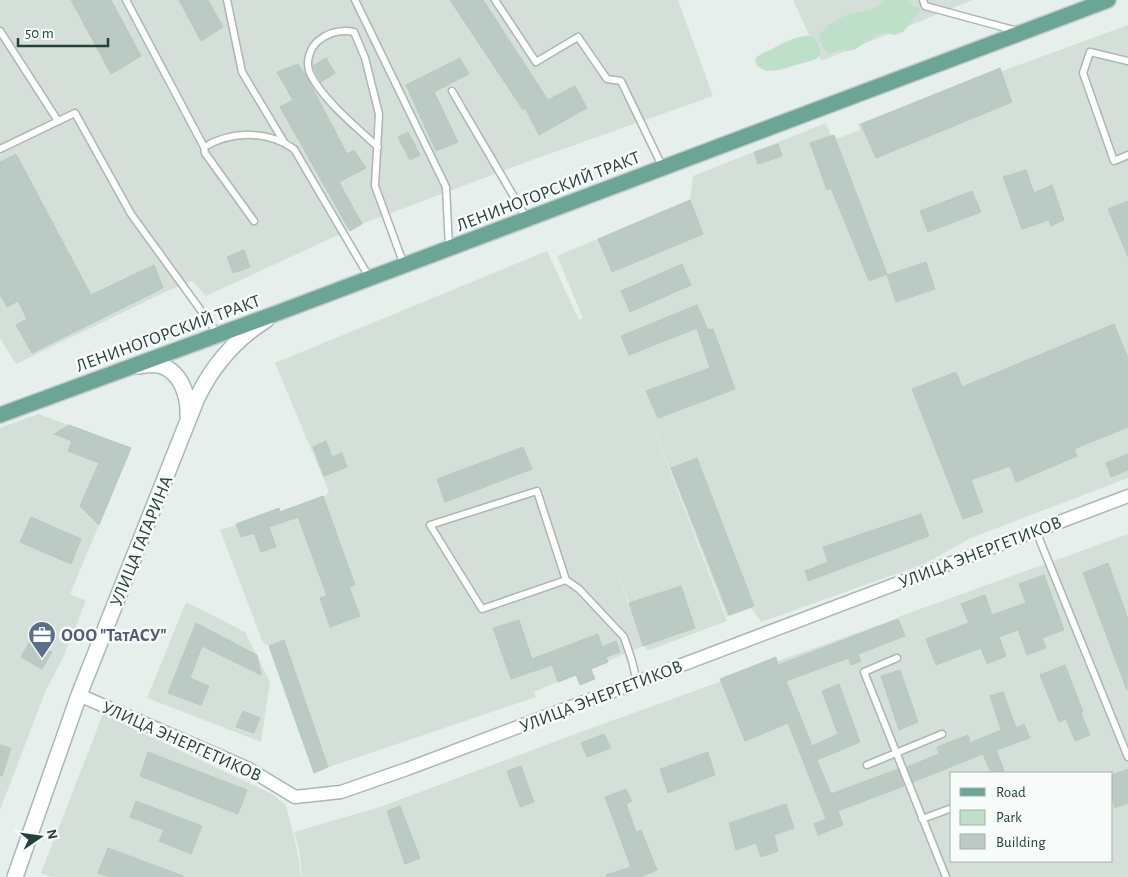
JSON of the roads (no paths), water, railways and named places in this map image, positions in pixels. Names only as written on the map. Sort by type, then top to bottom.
[{"type":"main road","name":"ЛЕНИНОГОРСКИЙ ТРАКТ","points":[[0,415],[280,312],[1108,0]]},
{"type":"street","name":"УЛИЦА ГАГАРИНА","points":[[15,877],[79,695],[202,388],[218,361],[237,341],[280,312]]},
{"type":"street","name":"УЛИЦА ГАГАРИНА","points":[[132,367],[155,364],[170,370],[176,377],[187,400],[188,419],[185,430]]},
{"type":"street","name":"УЛИЦА ЭНЕРГЕТИКОВ","points":[[79,695],[249,768],[295,797],[340,792],[407,769],[1128,496]]},
{"type":"lane","points":[[126,0],[204,147],[205,154],[254,221]]},
{"type":"lane","points":[[227,0],[242,72],[284,142]]},
{"type":"lane","points":[[355,0],[446,187],[449,248]]},
{"type":"lane","points":[[495,0],[536,62],[578,37],[607,79],[621,81],[663,168]]},
{"type":"lane","points":[[922,0],[925,6],[1022,32]]},
{"type":"lane","points":[[378,147],[346,119],[319,87],[310,72],[307,62],[316,43],[324,36],[347,30],[354,32],[365,58],[379,114],[378,147],[375,186],[404,265]]},
{"type":"lane","points":[[0,31],[58,122]]},
{"type":"lane","points":[[1128,61],[1090,52],[1083,73],[1114,161],[1128,155]]},
{"type":"lane","points":[[452,91],[527,219]]},
{"type":"lane","points":[[0,149],[75,113],[132,214],[218,334]]},
{"type":"lane","points":[[204,147],[215,141],[233,136],[261,135],[284,142],[294,149],[369,278]]},
{"type":"lane","points":[[566,580],[482,609],[430,525],[537,491],[566,580],[579,589],[624,637],[637,682]]},
{"type":"lane","points":[[1036,531],[1128,757]]},
{"type":"lane","points":[[897,658],[864,672],[946,877]]},
{"type":"lane","points":[[867,765],[942,734]]},
{"type":"lane","points":[[922,819],[950,809]]},
{"type":"place","name":"ООО \"ТатАСУ\"","points":[[42,659]]}]
